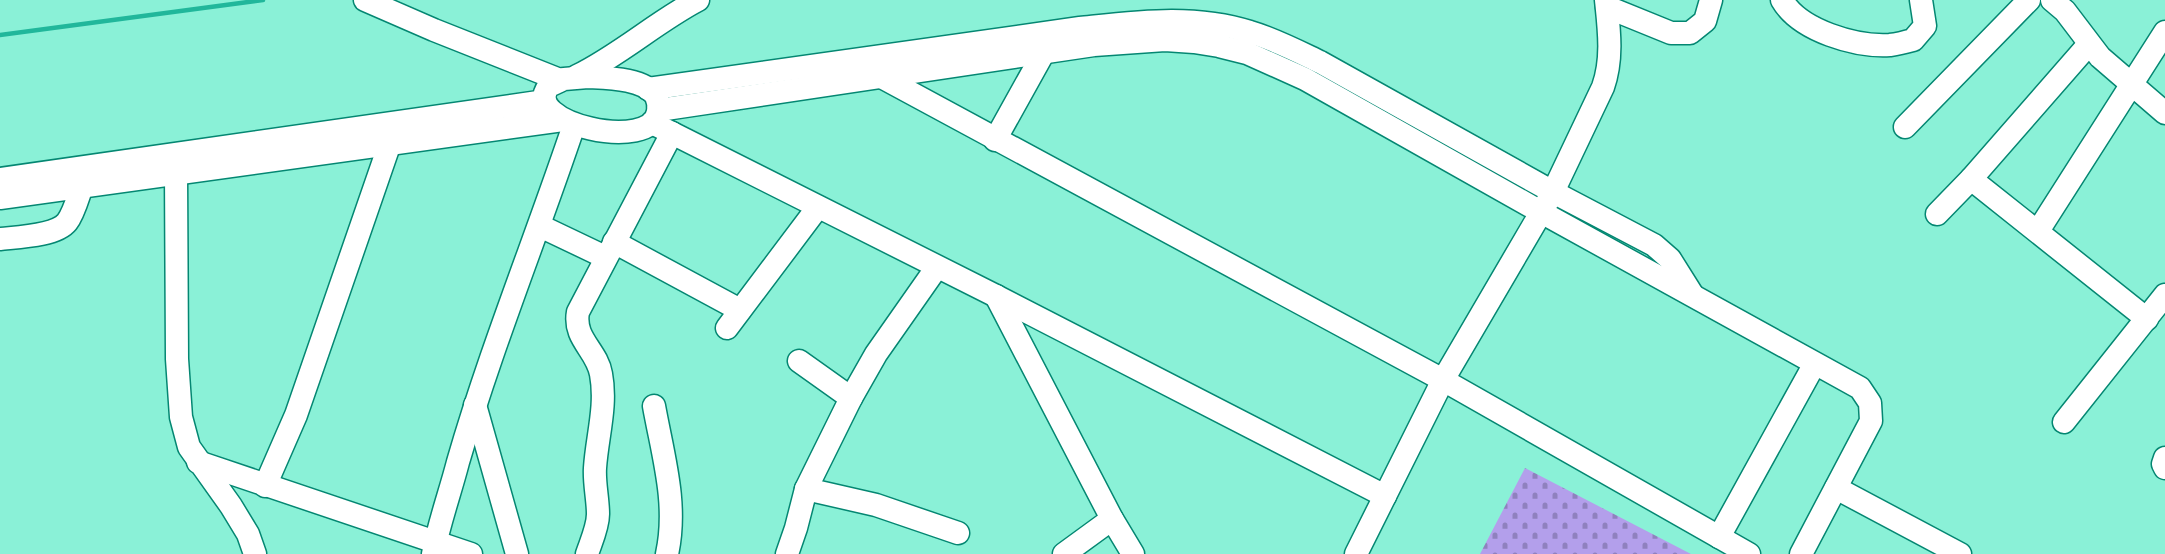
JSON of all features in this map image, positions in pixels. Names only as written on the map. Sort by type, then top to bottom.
[{"type":"street","points":[[365,0],[434,30],[566,79],[604,78],[640,86],[862,59],[1080,28],[1180,20],[1229,26],[1280,43],[1320,62],[1553,192],[1654,245],[1670,259],[1693,295]]},
{"type":"street","points":[[698,0],[598,65],[546,89],[545,102],[553,113],[569,122],[595,130],[634,130],[661,122],[879,78],[1044,52],[1113,43],[1165,40],[1194,42],[1247,53],[1305,79],[1860,388],[1870,403],[1868,429],[1801,554]]},
{"type":"street","points":[[1356,554],[1443,380],[1553,192],[1603,87],[1610,58],[1606,4],[1671,33],[1690,33],[1705,21],[1711,0]]},
{"type":"street","points":[[1782,0],[1805,24],[1825,33],[1853,41],[1889,45],[1914,40],[1925,26],[1921,0]]},
{"type":"street","points":[[1905,127],[2028,0]]},
{"type":"street","points":[[2052,0],[2065,11],[2100,57],[2165,113]]},
{"type":"street","points":[[2038,230],[2133,85],[2165,32]]},
{"type":"street","points":[[587,554],[598,516],[594,474],[603,416],[602,375],[600,367],[579,332],[576,322],[582,303],[610,250],[661,122],[656,97],[640,86],[631,66],[637,39]]},
{"type":"street","points":[[1937,214],[1971,179],[2090,44]]},
{"type":"street","points":[[995,140],[1044,52]]},
{"type":"street","points":[[862,59],[879,78],[1443,380],[1749,554]]},
{"type":"street","points":[[0,179],[545,102]]},
{"type":"street","points":[[0,198],[390,143],[569,122]]},
{"type":"street","points":[[434,549],[475,405],[504,318],[540,226],[569,122]]},
{"type":"street","points":[[661,122],[818,207],[996,296],[1384,496]]},
{"type":"street","points":[[265,486],[296,415],[390,143]]},
{"type":"street","points":[[176,172],[178,392],[184,432],[189,447],[198,462],[231,506],[248,534],[255,554]]},
{"type":"street","points":[[1971,179],[2038,230],[2147,319]]},
{"type":"street","points":[[0,239],[50,232],[61,228],[68,221],[82,186]]},
{"type":"street","points":[[540,226],[610,250],[733,319],[818,207]]},
{"type":"street","points":[[787,554],[806,489],[851,398],[876,354],[937,267]]},
{"type":"street","points":[[2064,422],[2165,295]]},
{"type":"street","points":[[996,296],[1112,519],[1133,554]]},
{"type":"street","points":[[799,360],[851,398]]},
{"type":"street","points":[[1719,537],[1814,364]]},
{"type":"street","points":[[475,405],[517,554]]},
{"type":"street","points":[[654,406],[672,498],[672,532],[667,554]]},
{"type":"street","points":[[2165,458],[2163,464],[2165,468]]},
{"type":"street","points":[[198,462],[434,549],[471,554]]},
{"type":"street","points":[[1836,488],[1960,554]]},
{"type":"street","points":[[806,489],[876,505],[958,533]]},
{"type":"street","points":[[1064,554],[1112,519]]},
{"type":"green space","points":[[1525,468],[1691,554],[1480,554]]},
{"type":"waterway","points":[[0,35],[263,0]]}]
